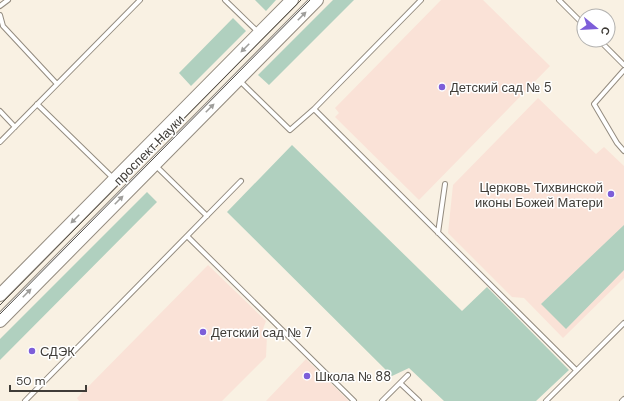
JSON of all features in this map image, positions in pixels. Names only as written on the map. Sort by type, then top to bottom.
[{"type":"main road","name":"проспект Науки","points":[[0,295],[292,0]]},
{"type":"main road","name":"проспект Науки","points":[[0,320],[317,0]]},
{"type":"lane","points":[[0,6],[8,0]]},
{"type":"lane","points":[[0,142],[140,0]]},
{"type":"lane","points":[[225,0],[259,33]]},
{"type":"lane","points":[[239,79],[290,130],[314,109],[421,0]]},
{"type":"lane","points":[[558,0],[576,17]]},
{"type":"lane","points":[[0,15],[4,26],[57,84]]},
{"type":"lane","points":[[607,48],[624,65]]},
{"type":"lane","points":[[624,70],[594,104],[617,143],[624,151]]},
{"type":"lane","points":[[37,104],[114,179]]},
{"type":"lane","points":[[314,109],[576,370]]},
{"type":"lane","points":[[0,111],[15,127]]},
{"type":"lane","points":[[154,165],[207,216]]},
{"type":"lane","points":[[25,401],[241,181]]},
{"type":"lane","points":[[438,233],[445,184]]},
{"type":"lane","points":[[187,236],[354,401]]},
{"type":"lane","points":[[546,401],[624,323]]},
{"type":"lane","points":[[382,401],[408,375]]},
{"type":"lane","points":[[400,383],[419,401]]},
{"type":"shaded area","name":"Детский сад № 5","points":[[441,0],[483,0],[550,66],[419,200],[335,117],[339,113],[335,108]]},
{"type":"shaded area","points":[[538,98],[596,154],[604,147],[624,166],[624,278],[563,338],[524,298],[512,297],[448,233],[453,185]]},
{"type":"shaded area","name":"Детский сад № 7","points":[[208,265],[266,321],[263,329],[267,335],[266,357],[222,401],[79,401],[77,398]]},
{"type":"shaded area","name":"Школа № 88","points":[[306,359],[346,398],[349,401],[266,401]]},
{"type":"green space","points":[[255,0],[276,0],[266,11]]},
{"type":"green space","points":[[333,0],[354,0],[269,85],[258,75]]},
{"type":"green space","points":[[233,18],[246,31],[191,86],[179,73]]},
{"type":"green space","points":[[292,145],[462,311],[487,287],[569,370],[536,401],[444,401],[409,368],[392,376],[227,212]]},
{"type":"green space","points":[[147,192],[157,202],[0,360],[0,339]]},
{"type":"green space","points":[[624,225],[624,270],[566,329],[541,304]]},
{"type":"tram line","points":[[0,305],[301,0]]},
{"type":"tram line","points":[[0,314],[310,0]]},
{"type":"place","name":"Детский сад № 5","points":[[442,87]]},
{"type":"place","name":"Церковь Тихвинской иконы Божей Матери","points":[[611,194]]},
{"type":"place","name":"Детский сад № 7","points":[[203,332]]},
{"type":"place","name":"СДЭК","points":[[32,351]]},
{"type":"place","name":"Школа № 88","points":[[307,376]]}]
